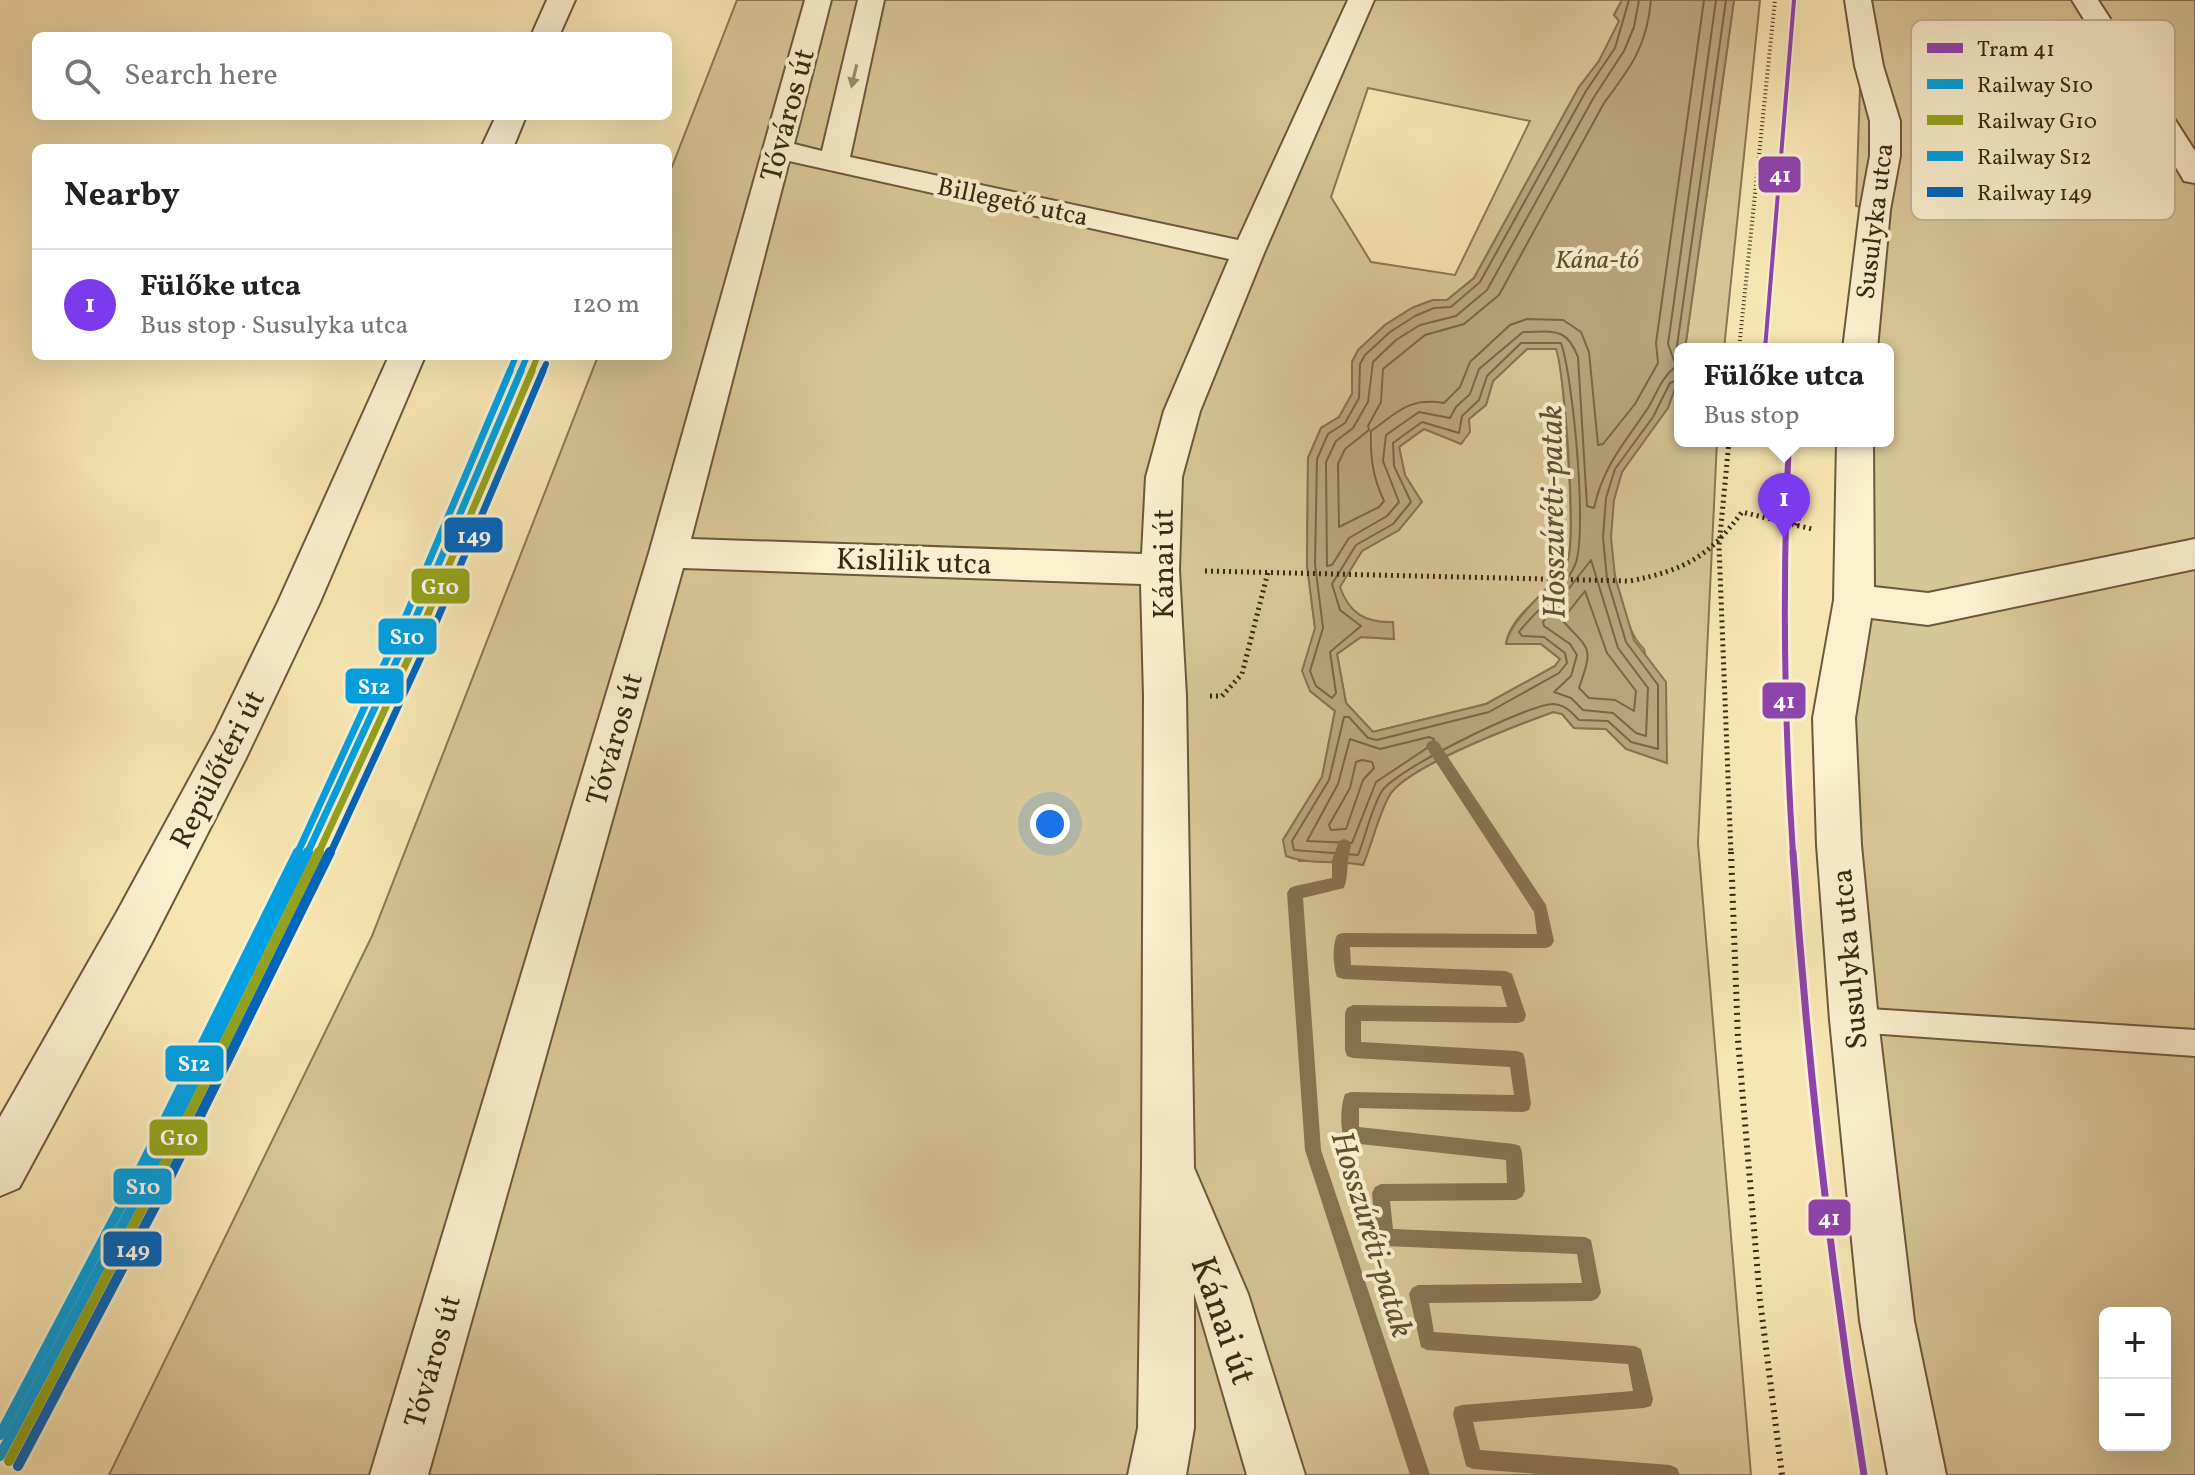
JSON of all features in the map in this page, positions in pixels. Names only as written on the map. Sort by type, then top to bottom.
[{"type":"street","points":[[547,32],[561,0]]},
{"type":"street","name":"Tóváros út","points":[[399,1475],[668,553],[818,0]]},
{"type":"street","points":[[834,163],[871,0]]},
{"type":"street","name":"Kánai út","points":[[1157,1475],[1166,1428],[1168,1167],[1165,696],[1160,570],[1164,477],[1182,411],[1248,253],[1361,0]]},
{"type":"street","name":"Susulyka utca","points":[[1858,0],[1869,66],[1885,121],[1885,156],[1875,210],[1861,343]]},
{"type":"street","points":[[2085,0],[2098,20]]},
{"type":"street","points":[[499,144],[509,120]]},
{"type":"street","points":[[2175,142],[2195,174]]},
{"type":"street","name":"Billegető utca","points":[[778,150],[1248,253]]},
{"type":"street","name":"Repülőtéri út","points":[[0,1169],[187,830],[313,573],[405,360]]},
{"type":"street","name":"Susulyka utca","points":[[1855,447],[1854,600],[1834,718],[1839,845],[1854,1020],[1887,1321],[1917,1475]]},
{"type":"street","name":"Kislilik utca","points":[[668,553],[1160,570]]},
{"type":"street","points":[[1854,600],[1928,609],[2195,554]]},
{"type":"street","name":"Kánai út","points":[[1168,1167],[1221,1294],[1276,1475]]},
{"type":"lane","points":[[1854,1020],[2195,1043]]},
{"type":"path","points":[[1740,343],[1775,0]]},
{"type":"path","points":[[1728,447],[1719,546],[1738,1040],[1760,1300],[1782,1475]]},
{"type":"path","points":[[1218,571],[1630,581],[1663,575],[1691,564],[1719,546],[1742,512],[1795,525]]},
{"type":"path","points":[[1222,696],[1242,674],[1268,572]]},
{"type":"shaded area","points":[[737,0],[1622,0],[1614,15],[1620,21],[1599,61],[1579,87],[1474,278],[1447,300],[1433,300],[1412,308],[1385,325],[1358,350],[1352,362],[1352,394],[1339,417],[1321,428],[1308,458],[1307,565],[1315,628],[1310,691],[1335,711],[1322,777],[1283,840],[1299,861],[1339,860],[1363,865],[1385,804],[1399,784],[1464,748],[1553,712],[1562,714],[1574,728],[1606,729],[1626,749],[1667,763],[1644,649],[1631,630],[1612,562],[1610,527],[1614,493],[1627,463],[1674,391],[1674,447],[1717,447],[1698,843],[1751,1475],[109,1475],[372,936],[596,360],[672,360],[672,167]],"holes":[[[1368,88],[1530,121],[1455,275],[1371,262],[1331,197]]]},
{"type":"shaded area","points":[[1734,0],[1760,0],[1725,343],[1686,343]]},
{"type":"shaded area","points":[[1863,0],[2195,0],[2195,1475],[1917,1475],[1854,1020],[1855,447],[1894,447],[1894,343],[1861,343],[1874,210],[1856,206]]},
{"type":"shaded area","points":[[1527,349],[1557,349],[1568,456],[1570,546],[1562,571],[1516,621],[1506,643],[1541,644],[1560,659],[1555,666],[1486,704],[1373,732],[1346,703],[1337,654],[1361,637],[1393,639],[1347,606],[1339,587],[1362,551],[1399,530],[1405,475],[1399,447],[1424,429],[1469,419],[1486,405],[1493,381]]},
{"type":"water","name":"Kána-tó","points":[[1622,0],[1734,0],[1686,343],[1674,343],[1674,391],[1668,408],[1622,472],[1614,500],[1611,537],[1615,577],[1634,640],[1666,682],[1667,763],[1626,749],[1606,729],[1574,728],[1562,714],[1553,712],[1464,748],[1399,784],[1385,804],[1363,865],[1286,856],[1283,840],[1322,777],[1335,711],[1310,691],[1302,671],[1315,628],[1307,565],[1308,458],[1321,428],[1339,417],[1352,394],[1352,362],[1358,350],[1385,325],[1412,308],[1433,300],[1447,300],[1474,278],[1579,87],[1599,61],[1619,21],[1614,15]],"holes":[[[1527,349],[1556,349],[1569,458],[1570,549],[1567,562],[1515,624],[1506,644],[1541,644],[1560,659],[1555,666],[1486,704],[1373,732],[1346,703],[1337,654],[1361,637],[1394,639],[1393,622],[1374,621],[1359,615],[1348,604],[1340,587],[1362,551],[1399,530],[1422,502],[1405,475],[1399,447],[1424,429],[1461,444],[1470,432],[1469,419],[1486,405],[1493,381]]]},
{"type":"waterway","points":[[1433,746],[1541,910],[1546,941],[1342,940],[1343,972],[1506,979],[1518,1015],[1353,1013],[1353,1050],[1517,1059],[1523,1104],[1351,1100],[1351,1135],[1514,1152],[1516,1191],[1381,1193],[1385,1237],[1585,1246],[1592,1292],[1418,1294],[1427,1341],[1635,1355],[1644,1399],[1462,1414],[1473,1459],[1670,1475]]},
{"type":"waterway","name":"Hosszúréti-patak","points":[[1344,846],[1339,860],[1339,883],[1295,893],[1313,1150],[1420,1475]]},
{"type":"tram line","name":"41","points":[[1765,343],[1794,0]]},
{"type":"tram line","name":"41","points":[[1789,447],[1784,539],[1784,716],[1802,984],[1848,1375],[1864,1475]]},
{"type":"rail line","name":"S12","points":[[0,1435],[140,1170],[273,903],[399,632],[514,360]]},
{"type":"rail line","name":"S10","points":[[0,1456],[143,1186],[279,914],[407,638],[525,360]]},
{"type":"rail line","name":"G10","points":[[9,1461],[152,1190],[288,918],[416,642],[536,360]]},
{"type":"rail line","name":"149","points":[[18,1466],[161,1195],[297,922],[426,646],[546,364]]},
{"type":"place","name":"Fülőke utca","points":[[1784,539]]}]
